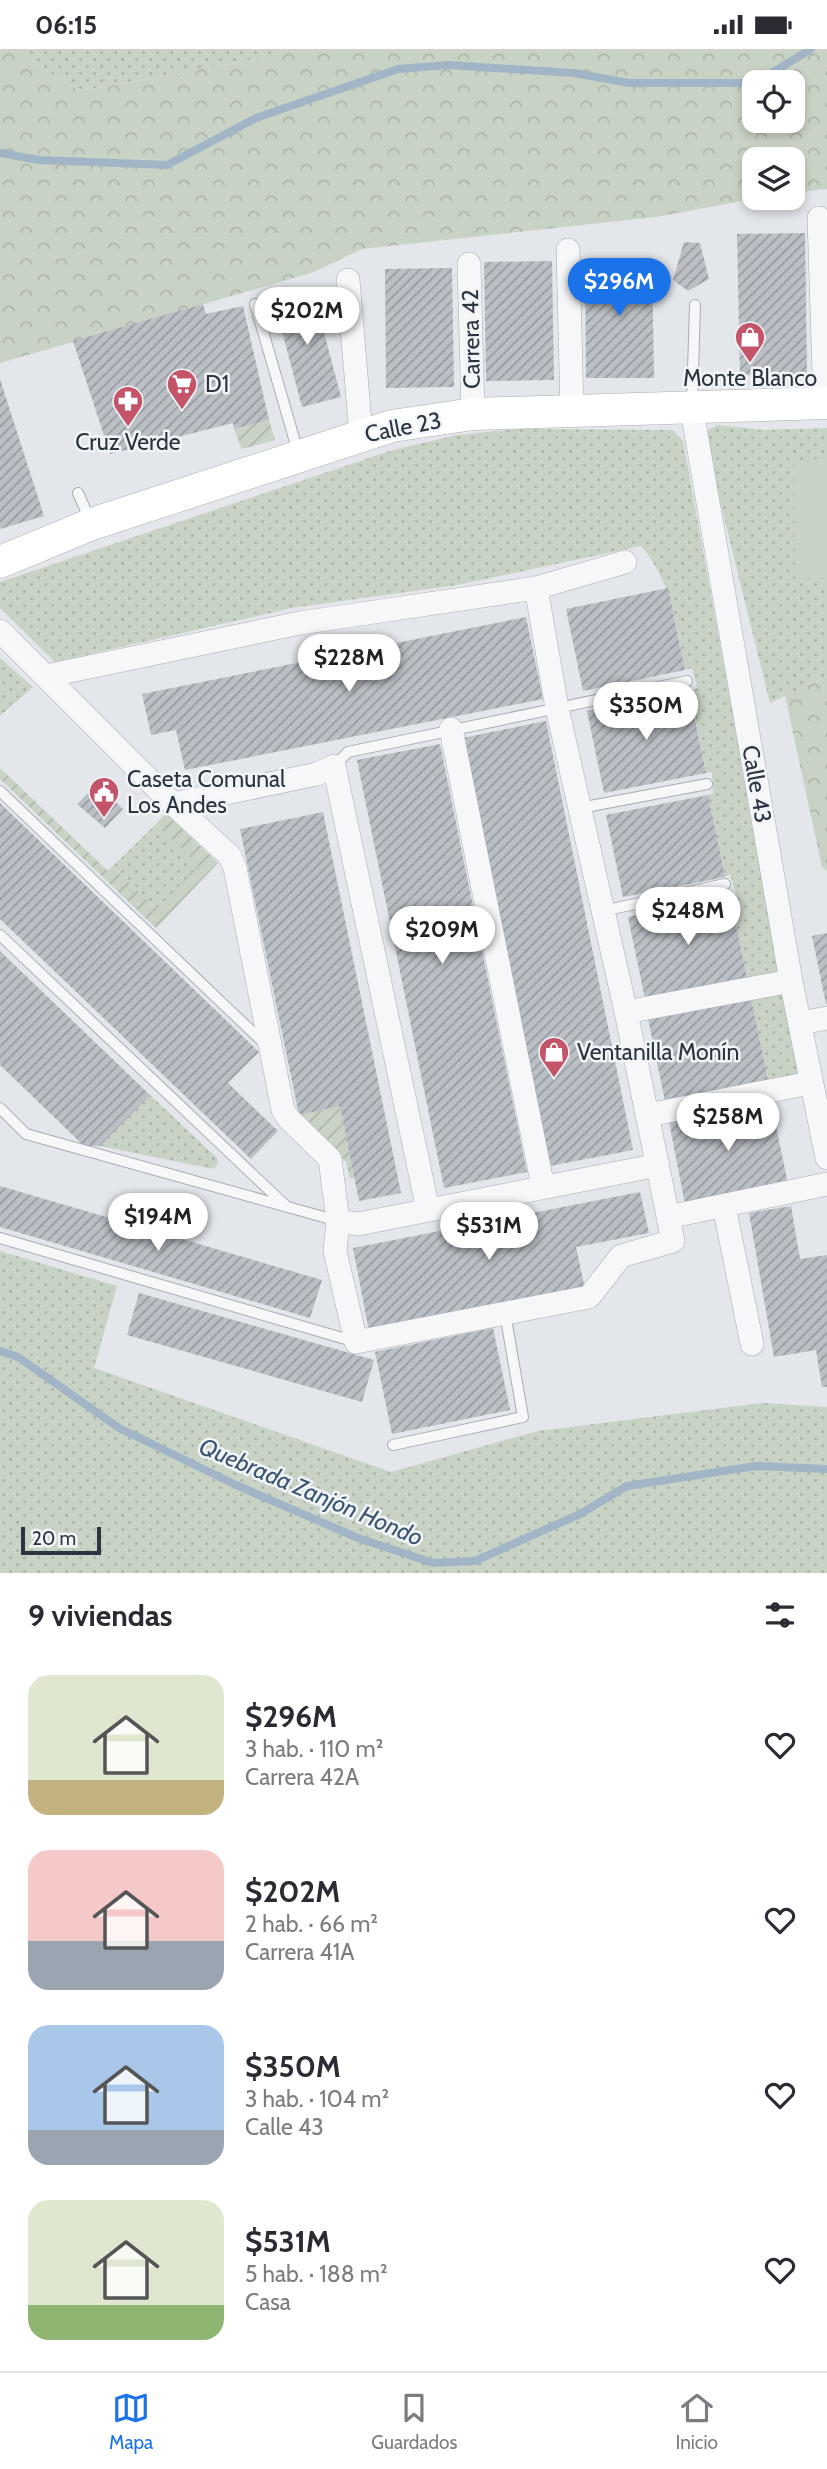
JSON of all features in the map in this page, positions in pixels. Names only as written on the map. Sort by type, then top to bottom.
[{"type":"main road","name":"Calle 23","points":[[0,562],[92,524],[393,426],[473,414],[826,403]]},
{"type":"street","points":[[819,218],[826,403]]},
{"type":"street","points":[[568,250],[572,411]]},
{"type":"street","name":"Carrera 42","points":[[470,264],[473,414]]},
{"type":"street","points":[[348,280],[361,435]]},
{"type":"street","name":"Calle 43","points":[[692,409],[791,981],[801,1023],[810,1083],[824,1125],[827,1158]]},
{"type":"street","points":[[47,676],[300,623],[536,588],[625,562]]},
{"type":"street","points":[[0,631],[173,804],[230,856],[235,868],[271,1050],[288,1118],[330,1159],[338,1221],[335,1251],[356,1342],[589,1297],[621,1257],[673,1241],[626,1012],[557,708],[536,588]]},
{"type":"street","points":[[452,729],[543,1187]]},
{"type":"street","points":[[173,804],[317,774],[334,766],[428,1210]]},
{"type":"street","points":[[626,1012],[791,981]]},
{"type":"street","points":[[801,1023],[827,1018]]},
{"type":"street","points":[[648,1115],[810,1083]]},
{"type":"street","points":[[338,1221],[358,1224],[657,1165]]},
{"type":"street","points":[[668,1217],[827,1184]]},
{"type":"street","points":[[724,1206],[752,1344]]},
{"type":"lane","points":[[255,304],[299,455]]},
{"type":"lane","points":[[692,409],[695,305]]},
{"type":"lane","points":[[78,493],[92,524]]},
{"type":"lane","points":[[334,766],[348,752],[687,681]]},
{"type":"lane","points":[[580,808],[707,784]]},
{"type":"lane","points":[[0,791],[271,1050]]},
{"type":"lane","points":[[603,911],[725,884]]},
{"type":"lane","points":[[0,935],[286,1206]]},
{"type":"lane","points":[[0,1108],[26,1134],[338,1221]]},
{"type":"lane","points":[[0,1238],[356,1342]]},
{"type":"lane","points":[[393,1445],[523,1417],[505,1313]]},
{"type":"green space","points":[[0,49],[24,49],[35,64],[80,91],[272,56],[279,49],[827,49],[827,189],[805,192],[805,147],[742,147],[742,201],[656,217],[362,249],[311,273],[0,363]]},
{"type":"green space","points":[[24,49],[279,49],[272,56],[80,91],[35,64]]},
{"type":"green space","points":[[269,420],[275,440],[242,449],[234,429]]},
{"type":"green space","points":[[718,425],[763,430],[827,428],[827,676],[770,703],[703,433]]},
{"type":"green space","points":[[517,429],[673,430],[683,441],[780,973],[747,978],[730,896],[736,894],[730,874],[725,877],[708,795],[713,793],[712,772],[706,773],[690,691],[697,688],[692,668],[685,670],[666,589],[660,574],[641,546],[457,585],[292,608],[55,662],[0,608],[0,582],[393,450],[457,435]]},
{"type":"green space","points":[[827,459],[827,578],[795,578],[794,460]]},
{"type":"green space","points":[[0,658],[33,687],[0,716]]},
{"type":"green space","points":[[827,676],[827,871],[822,867],[785,696]]},
{"type":"green space","points":[[0,768],[108,871],[112,867],[157,909],[199,865],[156,824],[166,813],[218,863],[156,928],[0,779]]},
{"type":"green space","points":[[156,824],[200,865],[157,909],[112,867]]},
{"type":"green space","points":[[781,991],[785,995],[799,1070],[797,1076],[768,1080],[751,998]]},
{"type":"green space","points":[[150,1095],[217,1158],[218,1164],[213,1169],[100,1146]]},
{"type":"green space","points":[[340,1106],[355,1178],[350,1178],[346,1162],[299,1115]]},
{"type":"green space","points":[[0,1251],[117,1286],[94,1368],[391,1472],[538,1431],[762,1403],[827,1407],[827,1573],[0,1573]]},
{"type":"building","points":[[805,233],[807,374],[740,375],[737,234]]},
{"type":"building","points":[[684,242],[700,243],[709,279],[688,291],[673,280]]},
{"type":"building","points":[[652,258],[654,378],[586,378],[585,259]]},
{"type":"building","points":[[552,261],[554,380],[486,381],[484,262]]},
{"type":"building","points":[[452,268],[454,387],[386,388],[385,269]]},
{"type":"building","points":[[312,287],[341,397],[302,407],[273,297]]},
{"type":"building","points":[[203,304],[206,314],[243,306],[269,420],[234,429],[233,423],[110,454],[73,341]]},
{"type":"building","points":[[0,379],[44,516],[0,529]]},
{"type":"building","points":[[668,588],[685,670],[583,691],[566,609]]},
{"type":"building","points":[[526,617],[543,699],[185,770],[176,730],[151,735],[142,694]]},
{"type":"building","points":[[689,691],[706,773],[604,793],[587,711]]},
{"type":"building","points":[[546,721],[633,1150],[550,1166],[463,738]]},
{"type":"building","points":[[440,744],[527,1172],[444,1188],[357,760]]},
{"type":"building","name":"Caseta Comunal Los Andes","points":[[90,791],[101,801],[107,794],[123,809],[105,828],[77,804]]},
{"type":"building","points":[[708,795],[725,877],[623,897],[606,815]]},
{"type":"building","points":[[0,803],[259,1052],[228,1083],[278,1131],[251,1159],[0,919]]},
{"type":"building","points":[[323,812],[401,1193],[359,1201],[340,1106],[299,1115],[240,829]]},
{"type":"building","points":[[730,896],[747,978],[645,999],[628,917]]},
{"type":"building","points":[[827,933],[827,1004],[826,1004],[812,936]]},
{"type":"building","points":[[0,951],[150,1095],[100,1146],[84,1146],[0,1065]]},
{"type":"building","points":[[751,998],[768,1080],[665,1101],[648,1019]]},
{"type":"building","points":[[771,1102],[788,1184],[685,1204],[669,1122]]},
{"type":"building","points":[[0,1186],[322,1280],[310,1318],[0,1227]]},
{"type":"building","points":[[640,1192],[649,1233],[576,1247],[585,1289],[369,1331],[353,1248]]},
{"type":"building","points":[[791,1206],[800,1259],[827,1255],[827,1387],[822,1387],[816,1350],[774,1357],[749,1213]]},
{"type":"building","points":[[139,1293],[374,1360],[362,1402],[127,1335]]},
{"type":"building","points":[[493,1328],[510,1410],[392,1434],[375,1352]]},
{"type":"waterway","points":[[777,70],[811,49]]},
{"type":"waterway","points":[[0,153],[39,160],[167,165],[256,118],[398,69],[449,65],[574,73],[629,83],[742,83]]},
{"type":"waterway","name":"Quebrada Zanjón Hondo","points":[[0,1351],[18,1357],[119,1428],[236,1485],[358,1538],[433,1563],[475,1561],[580,1514],[627,1486],[756,1466],[827,1469]]},
{"type":"place","name":"Monte Blanco","points":[[750,364]]},
{"type":"place","name":"D1","points":[[182,411]]},
{"type":"place","name":"Cruz Verde","points":[[128,428]]},
{"type":"place","name":"Caseta Comunal Los Andes","points":[[104,819]]},
{"type":"place","name":"Ventanilla Monín","points":[[554,1079]]}]
